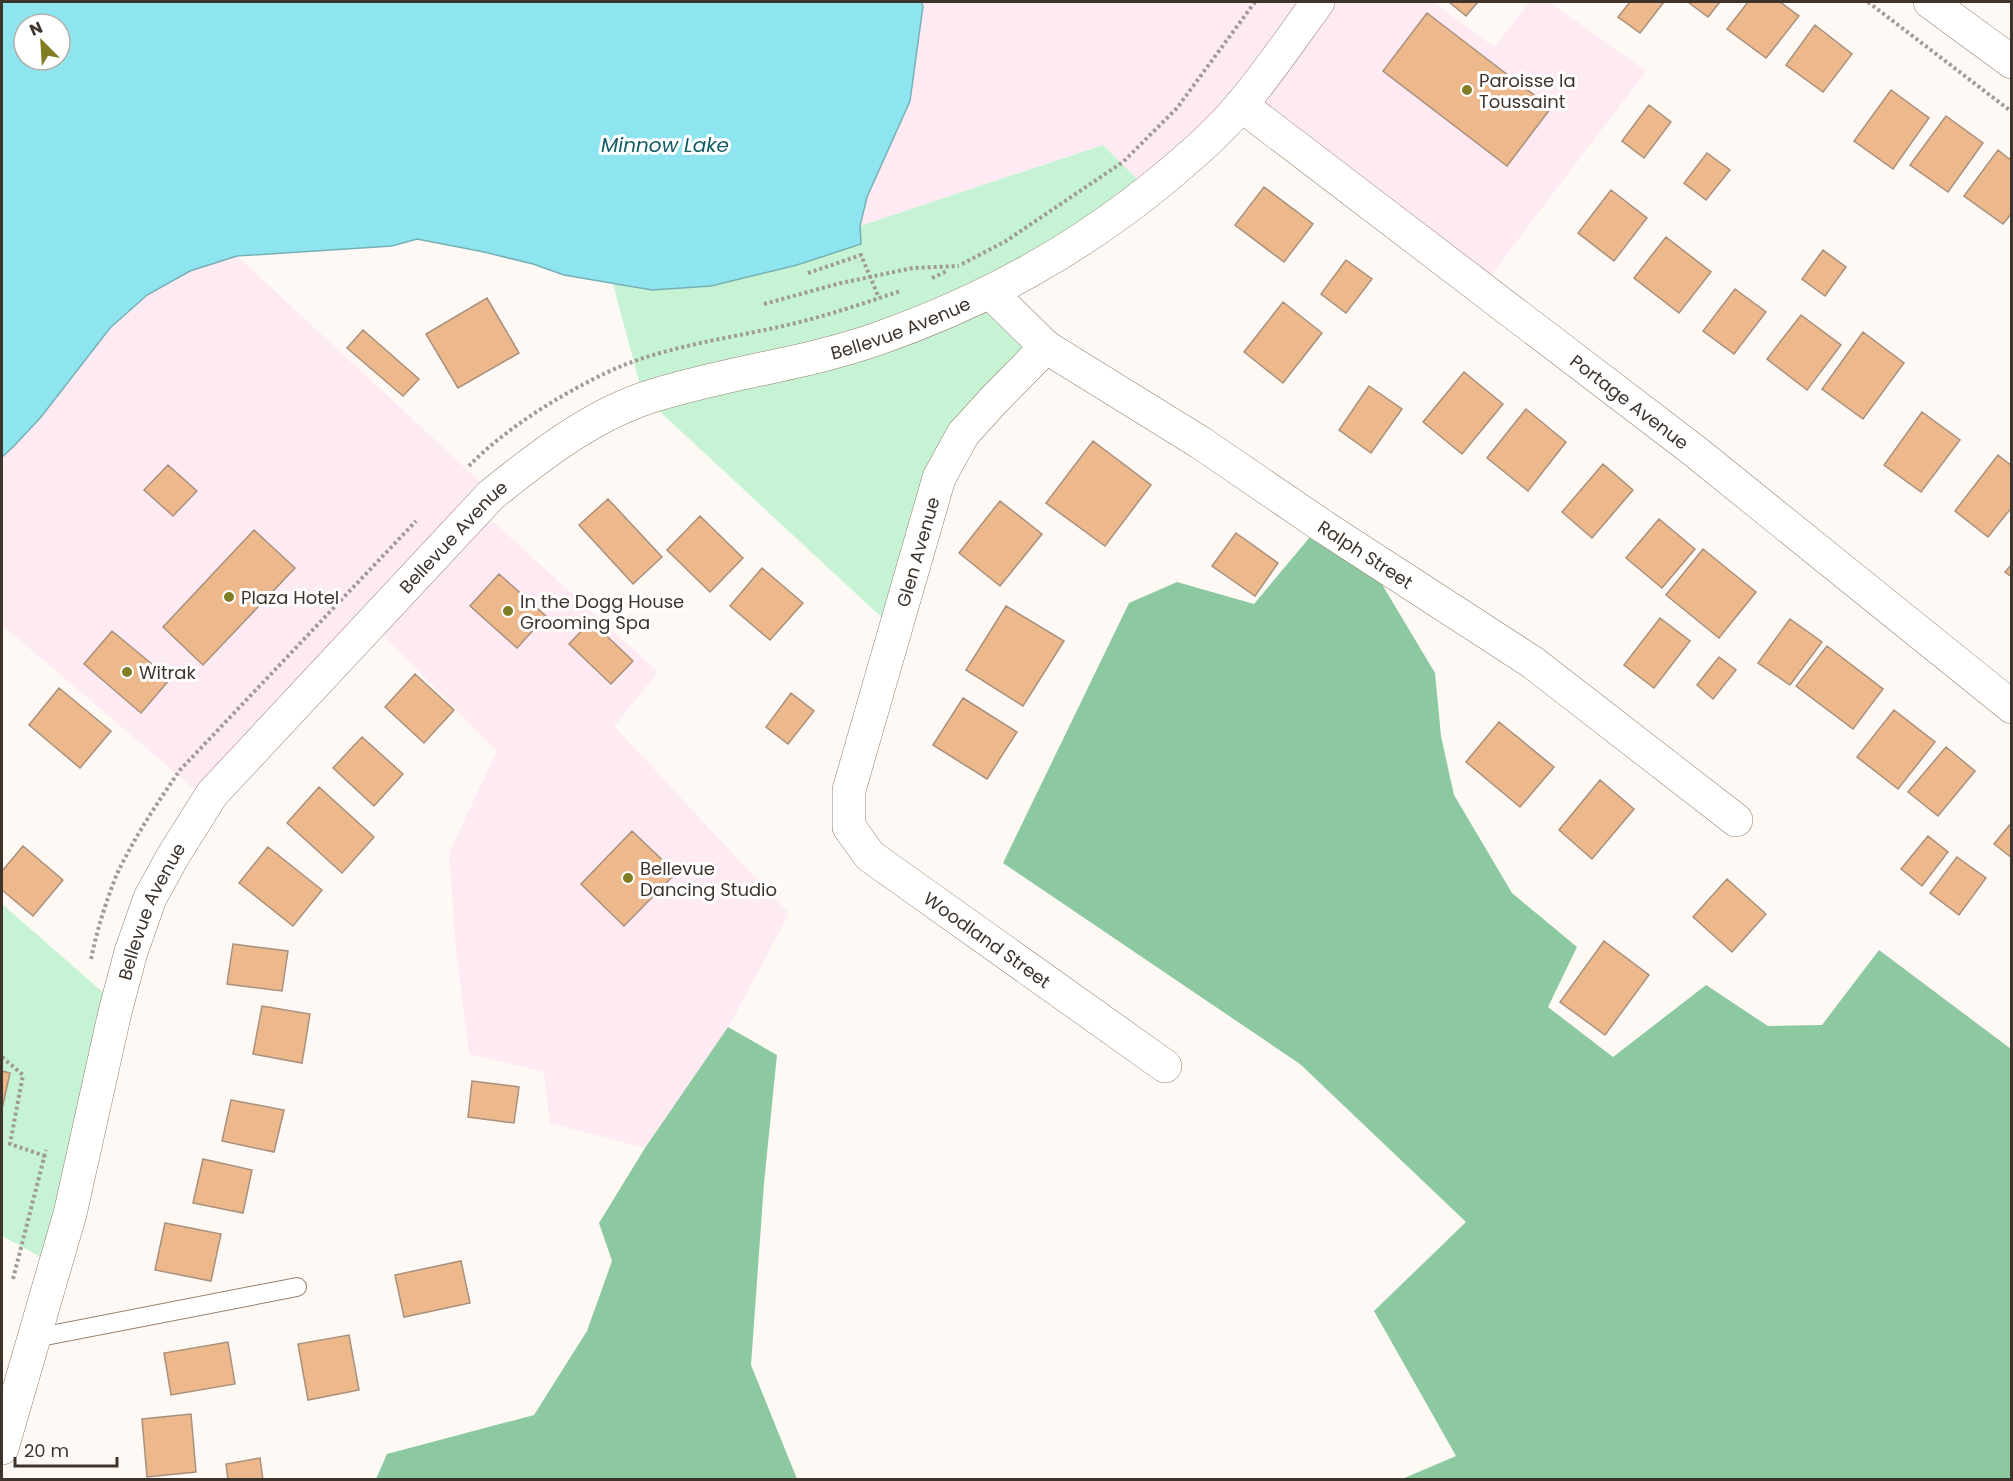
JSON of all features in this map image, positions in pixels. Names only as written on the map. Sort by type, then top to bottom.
[{"type":"street","name":"Bellevue Avenue","points":[[2,1448],[70,1214],[115,1012],[131,952],[150,898],[212,794],[491,495],[546,452],[590,424],[644,398],[707,381],[828,354],[877,339],[991,293],[1067,250],[1127,209],[1198,150],[1241,105],[1318,2]]},
{"type":"street","points":[[1930,2],[2012,62]]},
{"type":"street","name":"Portage Avenue","points":[[1241,105],[1692,449],[2012,707]]},
{"type":"street","name":"Ralph Street","points":[[991,293],[1046,347],[1201,443],[1324,527],[1532,662],[1736,820]]},
{"type":"street","name":"Glen Avenue","points":[[849,790],[939,477],[963,434],[1046,347]]},
{"type":"street","name":"Woodland Street","points":[[849,790],[849,827],[870,856],[1165,1066]]},
{"type":"lane","points":[[34,1338],[297,1287]]},
{"type":"path","points":[[929,279],[1006,241],[1123,162],[1177,108],[1255,2]]},
{"type":"path","points":[[1868,2],[2012,112]]},
{"type":"path","points":[[808,273],[861,255],[879,298]]},
{"type":"path","points":[[764,304],[913,268],[959,266]]},
{"type":"path","points":[[468,467],[529,417],[571,391],[624,365],[687,345],[784,325],[857,306],[909,288]]},
{"type":"path","points":[[90,965],[98,930],[118,874],[156,804],[180,770],[418,519]]},
{"type":"path","points":[[2,1057],[23,1075],[10,1144],[45,1156]]},
{"type":"path","points":[[10,1288],[48,1146]]},
{"type":"shaded area","points":[[921,2],[1433,2],[1494,47],[1530,2],[1549,2],[1646,71],[1479,291],[1237,106],[1146,188],[1103,145],[860,226],[867,197],[910,101],[923,6]]},
{"type":"shaded area","points":[[237,256],[490,491],[476,506],[658,672],[614,726],[789,914],[728,1027],[645,1148],[550,1123],[544,1072],[469,1054],[456,950],[449,853],[497,751],[370,622],[205,798],[2,625],[2,457],[13,447],[110,328],[147,295],[190,271]]},
{"type":"green space","points":[[1103,145],[1146,188],[997,286],[1042,347],[989,400],[893,628],[643,396],[613,284],[652,290],[711,286],[797,265],[860,226]]},
{"type":"green space","points":[[1310,537],[1377,576],[1435,673],[1441,736],[1454,795],[1512,893],[1577,947],[1548,1007],[1613,1057],[1706,985],[1768,1026],[1822,1025],[1879,950],[2011,1049],[2011,1479],[1402,1479],[1456,1456],[1374,1311],[1466,1222],[1300,1064],[1003,863],[1129,603],[1177,582],[1254,604]]},
{"type":"green space","points":[[2,904],[114,1002],[52,1263],[2,1236]]},
{"type":"green space","points":[[728,1027],[777,1055],[764,1183],[751,1365],[797,1479],[376,1479],[387,1454],[534,1415],[587,1331],[612,1261],[599,1223],[645,1148]]},
{"type":"water","name":"Minnow Lake","points":[[2,2],[921,2],[923,6],[910,101],[867,197],[860,226],[861,244],[797,265],[711,286],[652,290],[564,275],[533,264],[484,252],[417,239],[392,246],[237,256],[190,271],[147,295],[110,328],[41,417],[2,457]]},
{"type":"building","points":[[1449,2],[1478,2],[1466,16]]},
{"type":"building","points":[[1630,2],[1664,2],[1640,33],[1618,17]]},
{"type":"building","points":[[1688,2],[1720,2],[1708,17]]},
{"type":"building","points":[[1748,2],[1780,2],[1799,16],[1766,58],[1727,29]]},
{"type":"building","name":"Paroisse la Toussaint","points":[[1427,13],[1551,108],[1507,166],[1383,71]]},
{"type":"building","points":[[1815,25],[1852,54],[1823,92],[1786,65]]},
{"type":"building","points":[[1891,90],[1929,118],[1893,169],[1854,141]]},
{"type":"building","points":[[1649,105],[1671,122],[1644,158],[1622,141]]},
{"type":"building","points":[[1946,116],[1983,143],[1948,192],[1910,165]]},
{"type":"building","points":[[1998,150],[2012,161],[2012,213],[2003,224],[1964,196]]},
{"type":"building","points":[[1707,153],[1730,170],[1706,200],[1684,183]]},
{"type":"building","points":[[1264,187],[1313,224],[1284,262],[1235,225]]},
{"type":"building","points":[[1611,190],[1647,218],[1614,261],[1578,233]]},
{"type":"building","points":[[1666,237],[1711,272],[1679,313],[1634,278]]},
{"type":"building","points":[[1823,250],[1846,267],[1825,296],[1802,279]]},
{"type":"building","points":[[1346,260],[1372,279],[1346,313],[1321,294]]},
{"type":"building","points":[[1735,289],[1766,312],[1734,354],[1703,331]]},
{"type":"building","points":[[487,298],[519,353],[458,388],[426,334]]},
{"type":"building","points":[[1283,302],[1322,333],[1283,383],[1244,352]]},
{"type":"building","points":[[1801,315],[1841,345],[1807,390],[1767,359]]},
{"type":"building","points":[[363,330],[419,379],[403,396],[347,348]]},
{"type":"building","points":[[1863,332],[1904,363],[1863,419],[1822,389]]},
{"type":"building","points":[[1464,372],[1503,404],[1462,454],[1423,422]]},
{"type":"building","points":[[1369,386],[1402,409],[1371,453],[1339,430]]},
{"type":"building","points":[[1526,409],[1566,442],[1528,491],[1487,458]]},
{"type":"building","points":[[1922,412],[1960,440],[1921,492],[1884,465]]},
{"type":"building","points":[[1093,441],[1151,485],[1105,546],[1046,503]]},
{"type":"building","points":[[1998,455],[2012,466],[2012,507],[1988,537],[1955,511]]},
{"type":"building","points":[[1603,464],[1633,490],[1592,538],[1562,512]]},
{"type":"building","points":[[168,465],[197,491],[173,516],[144,490]]},
{"type":"building","points":[[608,499],[662,557],[633,584],[579,525]]},
{"type":"building","points":[[1000,501],[1042,534],[1000,586],[959,553]]},
{"type":"building","points":[[700,516],[743,558],[710,592],[667,550]]},
{"type":"building","points":[[1659,519],[1695,549],[1662,588],[1626,558]]},
{"type":"building","name":"Plaza Hotel","points":[[254,530],[295,568],[203,665],[163,627]]},
{"type":"building","points":[[1236,533],[1278,563],[1255,596],[1212,566]]},
{"type":"building","points":[[1703,549],[1756,592],[1719,638],[1666,595]]},
{"type":"building","points":[[2012,564],[2012,577],[2005,572]]},
{"type":"building","points":[[762,568],[803,603],[770,640],[730,606]]},
{"type":"building","name":"In the Dogg House Grooming Spa","points":[[499,574],[546,616],[517,648],[470,606]]},
{"type":"building","points":[[1006,606],[1064,641],[1023,706],[966,670]]},
{"type":"building","points":[[1660,618],[1690,641],[1654,688],[1624,665]]},
{"type":"building","points":[[1790,619],[1822,642],[1790,685],[1758,663]]},
{"type":"building","points":[[591,621],[633,661],[611,684],[569,644]]},
{"type":"building","name":"Witrak","points":[[112,631],[170,679],[141,713],[84,664]]},
{"type":"building","points":[[1827,646],[1883,689],[1853,729],[1796,686]]},
{"type":"building","points":[[1719,657],[1736,670],[1713,699],[1697,685]]},
{"type":"building","points":[[415,674],[454,710],[424,743],[385,707]]},
{"type":"building","points":[[59,688],[111,731],[80,768],[29,725]]},
{"type":"building","points":[[791,693],[814,711],[788,744],[766,727]]},
{"type":"building","points":[[963,698],[1017,732],[987,779],[933,745]]},
{"type":"building","points":[[1894,710],[1935,742],[1898,789],[1857,757]]},
{"type":"building","points":[[1499,722],[1554,767],[1520,807],[1466,762]]},
{"type":"building","points":[[362,737],[403,774],[374,806],[333,768]]},
{"type":"building","points":[[1946,747],[1975,771],[1938,816],[1908,792]]},
{"type":"building","points":[[1600,780],[1634,809],[1592,859],[1559,830]]},
{"type":"building","points":[[319,787],[374,837],[342,873],[287,823]]},
{"type":"building","points":[[2012,822],[2012,858],[1994,844]]},
{"type":"building","name":"Bellevue Dancing Studio","points":[[632,831],[676,873],[624,926],[581,884]]},
{"type":"building","points":[[1928,836],[1948,852],[1922,886],[1901,869]]},
{"type":"building","points":[[23,846],[63,880],[33,916],[2,890],[2,871]]},
{"type":"building","points":[[268,847],[322,890],[293,926],[239,883]]},
{"type":"building","points":[[1957,857],[1986,878],[1959,915],[1930,893]]},
{"type":"building","points":[[1727,879],[1766,914],[1732,952],[1693,917]]},
{"type":"building","points":[[1604,941],[1649,975],[1605,1035],[1560,1002]]},
{"type":"building","points":[[233,944],[288,951],[282,991],[227,984]]},
{"type":"building","points":[[262,1006],[310,1014],[302,1063],[253,1054]]},
{"type":"building","points":[[2,1071],[10,1073],[2,1109]]},
{"type":"building","points":[[472,1081],[519,1087],[514,1123],[468,1117]]},
{"type":"building","points":[[231,1100],[284,1110],[274,1152],[222,1141]]},
{"type":"building","points":[[203,1159],[252,1170],[243,1213],[193,1203]]},
{"type":"building","points":[[165,1223],[221,1234],[211,1281],[155,1270]]},
{"type":"building","points":[[461,1261],[470,1303],[404,1317],[395,1275]]},
{"type":"building","points":[[349,1335],[359,1390],[308,1400],[298,1344]]},
{"type":"building","points":[[228,1342],[235,1384],[171,1395],[164,1353]]},
{"type":"building","points":[[191,1414],[196,1472],[147,1477],[142,1419]]},
{"type":"building","points":[[260,1458],[263,1480],[228,1480],[226,1464]]},
{"type":"place","name":"Paroisse la Toussaint","points":[[1467,90]]},
{"type":"place","name":"Plaza Hotel","points":[[229,597]]},
{"type":"place","name":"In the Dogg House Grooming Spa","points":[[508,611]]},
{"type":"place","name":"Witrak","points":[[127,672]]},
{"type":"place","name":"Bellevue Dancing Studio","points":[[628,878]]}]
